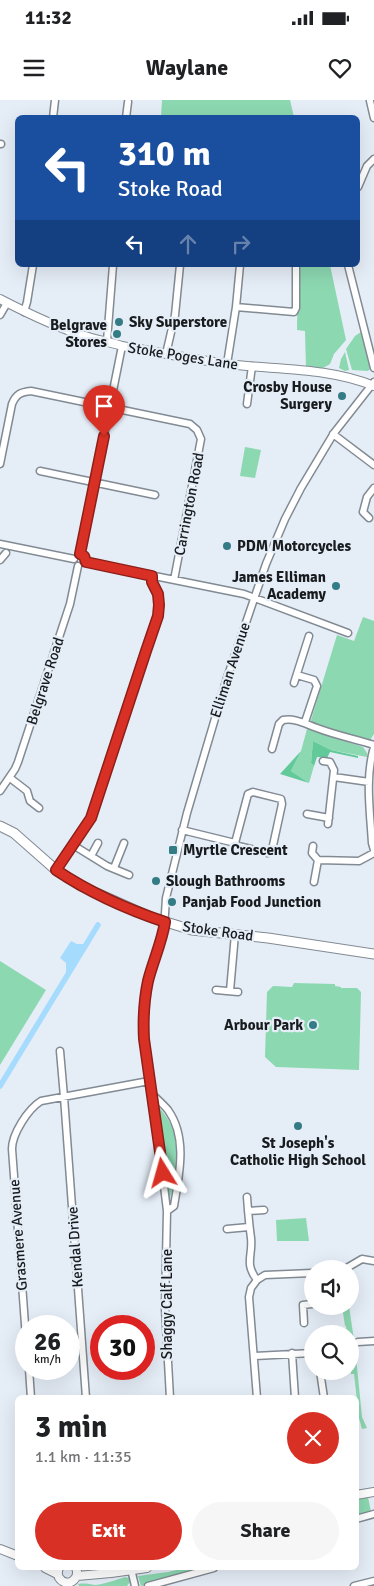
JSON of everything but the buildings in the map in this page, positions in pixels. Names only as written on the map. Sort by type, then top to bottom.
[{"type":"main road","name":"Stoke Road","points":[[0,826],[14,833],[56,870],[81,886],[140,913],[165,922],[192,930],[235,934],[374,954]]},
{"type":"street","points":[[53,115],[55,100]]},
{"type":"street","points":[[370,101],[374,118]]},
{"type":"street","points":[[126,115],[128,102]]},
{"type":"street","points":[[360,182],[367,166],[374,159]]},
{"type":"street","points":[[24,312],[33,267]]},
{"type":"street","points":[[107,341],[113,267]]},
{"type":"street","points":[[166,354],[175,315],[180,267]]},
{"type":"street","points":[[227,364],[240,267]]},
{"type":"street","points":[[236,306],[294,312],[296,308],[296,267]]},
{"type":"street","points":[[349,267],[374,368]]},
{"type":"street","points":[[0,315],[4,301]]},
{"type":"street","name":"Stoke Poges Lane","points":[[4,301],[54,326],[86,337],[122,346],[227,364],[331,374],[373,385]]},
{"type":"street","points":[[74,559],[80,554],[122,346]]},
{"type":"street","points":[[247,404],[252,366]]},
{"type":"street","name":"Elliman Avenue","points":[[165,922],[166,898],[182,830],[227,678],[254,597],[285,520],[301,488],[333,434],[373,385]]},
{"type":"street","name":"Carrington Road","points":[[0,464],[12,404],[15,397],[22,392],[31,391],[190,424],[197,430],[201,439],[174,580]]},
{"type":"street","points":[[333,434],[374,465]]},
{"type":"street","points":[[40,471],[155,495]]},
{"type":"street","points":[[369,518],[363,512],[367,498],[374,488]]},
{"type":"street","points":[[0,544],[74,559]]},
{"type":"street","points":[[0,560],[6,553]]},
{"type":"street","points":[[80,554],[84,556],[86,562]]},
{"type":"street","points":[[74,559],[75,564],[78,566],[84,565],[86,562],[254,597],[348,632]]},
{"type":"street","name":"Belgrave Road","points":[[0,791],[10,778],[18,762],[70,604],[78,566]]},
{"type":"street","points":[[56,870],[91,818],[158,616],[158,594],[152,582],[152,576]]},
{"type":"street","points":[[294,683],[309,636]]},
{"type":"street","points":[[297,675],[314,680],[317,686],[305,722]]},
{"type":"street","points":[[272,749],[279,724],[283,720],[290,719],[305,722],[315,728],[374,746],[369,782],[374,852],[359,861],[318,860],[312,853],[313,846]]},
{"type":"street","points":[[307,814],[328,821],[334,770],[330,762],[323,761]]},
{"type":"street","points":[[334,777],[369,782]]},
{"type":"street","points":[[10,778],[27,791],[30,801],[39,808]]},
{"type":"street","points":[[182,830],[268,853],[272,850],[282,804],[281,799],[253,792],[248,794],[235,843]]},
{"type":"street","points":[[91,856],[98,843]]},
{"type":"street","points":[[114,868],[124,843]]},
{"type":"street","points":[[72,845],[129,875]]},
{"type":"street","points":[[314,882],[318,860]]},
{"type":"street","name":"Shaggy Calf Lane","points":[[165,922],[148,982],[143,1020],[149,1081],[167,1211],[165,1308],[170,1395]]},
{"type":"street","points":[[230,991],[235,934]]},
{"type":"street","points":[[216,990],[238,992]]},
{"type":"street","name":"Kendal Drive","points":[[60,1051],[86,1395]]},
{"type":"street","name":"Grasmere Avenue","points":[[24,1315],[12,1142],[32,1107],[41,1101],[149,1081]]},
{"type":"street","name":"Shaggy Calf Lane","points":[[151,1093],[170,1113],[180,1142],[180,1162],[174,1206],[167,1211]]},
{"type":"street","points":[[247,1197],[251,1239],[249,1266],[257,1280]]},
{"type":"street","points":[[248,1211],[264,1210]]},
{"type":"street","points":[[227,1229],[249,1227]]},
{"type":"street","points":[[359,1261],[362,1259],[374,1261]]},
{"type":"street","points":[[257,1395],[249,1298],[251,1288],[257,1280],[265,1275],[304,1273]]},
{"type":"street","points":[[304,1305],[304,1323]]},
{"type":"street","points":[[359,1342],[374,1341]]},
{"type":"street","points":[[255,1356],[304,1353]]},
{"type":"street","points":[[292,1354],[295,1395]]},
{"type":"street","points":[[30,1380],[31,1395]]},
{"type":"street","points":[[321,1380],[324,1395]]},
{"type":"street","points":[[359,1494],[374,1492]]},
{"type":"street","points":[[359,1518],[374,1514]]},
{"type":"street","points":[[0,1549],[15,1555]]},
{"type":"street","points":[[50,1570],[73,1582],[77,1571],[90,1575],[126,1570]]},
{"type":"street","points":[[131,1570],[135,1586]]},
{"type":"street","points":[[148,1586],[207,1570]]},
{"type":"street","points":[[354,1586],[374,1581]]},
{"type":"green space","points":[[162,100],[290,100],[294,115],[161,115]]},
{"type":"green space","points":[[298,267],[330,267],[346,340],[334,354],[330,364],[323,368],[306,367],[305,331],[297,330]]},
{"type":"green space","points":[[361,332],[370,369],[368,371],[352,370],[346,349],[355,336]]},
{"type":"green space","points":[[345,352],[349,370],[345,371],[339,368]]},
{"type":"green space","points":[[245,447],[261,450],[255,478],[240,476]]},
{"type":"green space","points":[[363,617],[374,621],[374,734],[367,741],[313,724],[311,720],[337,635],[354,641]]},
{"type":"green space","points":[[307,729],[363,747],[367,757],[331,750],[313,741],[311,763],[314,766],[309,783],[291,771],[301,751]]},
{"type":"green space","points":[[313,741],[331,750],[358,756],[358,758],[330,752],[327,758],[317,757],[314,766],[311,763]]},
{"type":"green space","points":[[301,751],[291,771],[309,783],[280,774]]},
{"type":"green space","points":[[0,961],[46,990],[0,1065]]},
{"type":"green space","name":"Arbour Park","points":[[294,983],[335,984],[335,986],[341,988],[357,988],[361,992],[359,1070],[276,1067],[265,1057],[267,992],[273,986],[292,987]]},
{"type":"green space","points":[[158,1106],[170,1123],[176,1147],[169,1205]]},
{"type":"green space","points":[[306,1218],[309,1241],[277,1241],[276,1220]]},
{"type":"green space","points":[[343,1315],[350,1315],[352,1325],[345,1325]]},
{"type":"green space","points":[[355,1380],[358,1380],[362,1417],[367,1428],[362,1429],[359,1418],[359,1395],[356,1395]]},
{"type":"green space","points":[[368,1497],[371,1512],[359,1515],[359,1499]]},
{"type":"green space","points":[[202,1570],[141,1586],[138,1576]]},
{"type":"green space","points":[[125,1577],[129,1578],[130,1582],[127,1586],[79,1586],[78,1584],[98,1585]]},
{"type":"water","points":[[71,941],[77,944],[86,944],[66,977],[66,963],[60,958]]},
{"type":"waterway","points":[[0,1086],[98,925]]},
{"type":"place","name":"Sky Superstore","points":[[119,322]]},
{"type":"place","name":"Belgrave Stores","points":[[117,334]]},
{"type":"place","name":"Crosby House Surgery","points":[[342,396]]},
{"type":"place","name":"PDM Motorcycles","points":[[227,546]]},
{"type":"place","name":"James Elliman Academy","points":[[336,586]]},
{"type":"place","name":"Myrtle Crescent","points":[[173,850]]},
{"type":"place","name":"Slough Bathrooms","points":[[156,881]]},
{"type":"place","name":"Panjab Food Junction","points":[[172,902]]},
{"type":"place","name":"Arbour Park","points":[[313,1025]]},
{"type":"place","name":"St Joseph's Catholic High School","points":[[298,1126]]},
{"type":"route","points":[[104,436],[80,554],[84,556],[86,562],[152,576],[152,582],[158,594],[158,616],[91,818],[56,870],[81,886],[140,913],[165,922],[148,982],[143,1020],[163,1173]]}]
